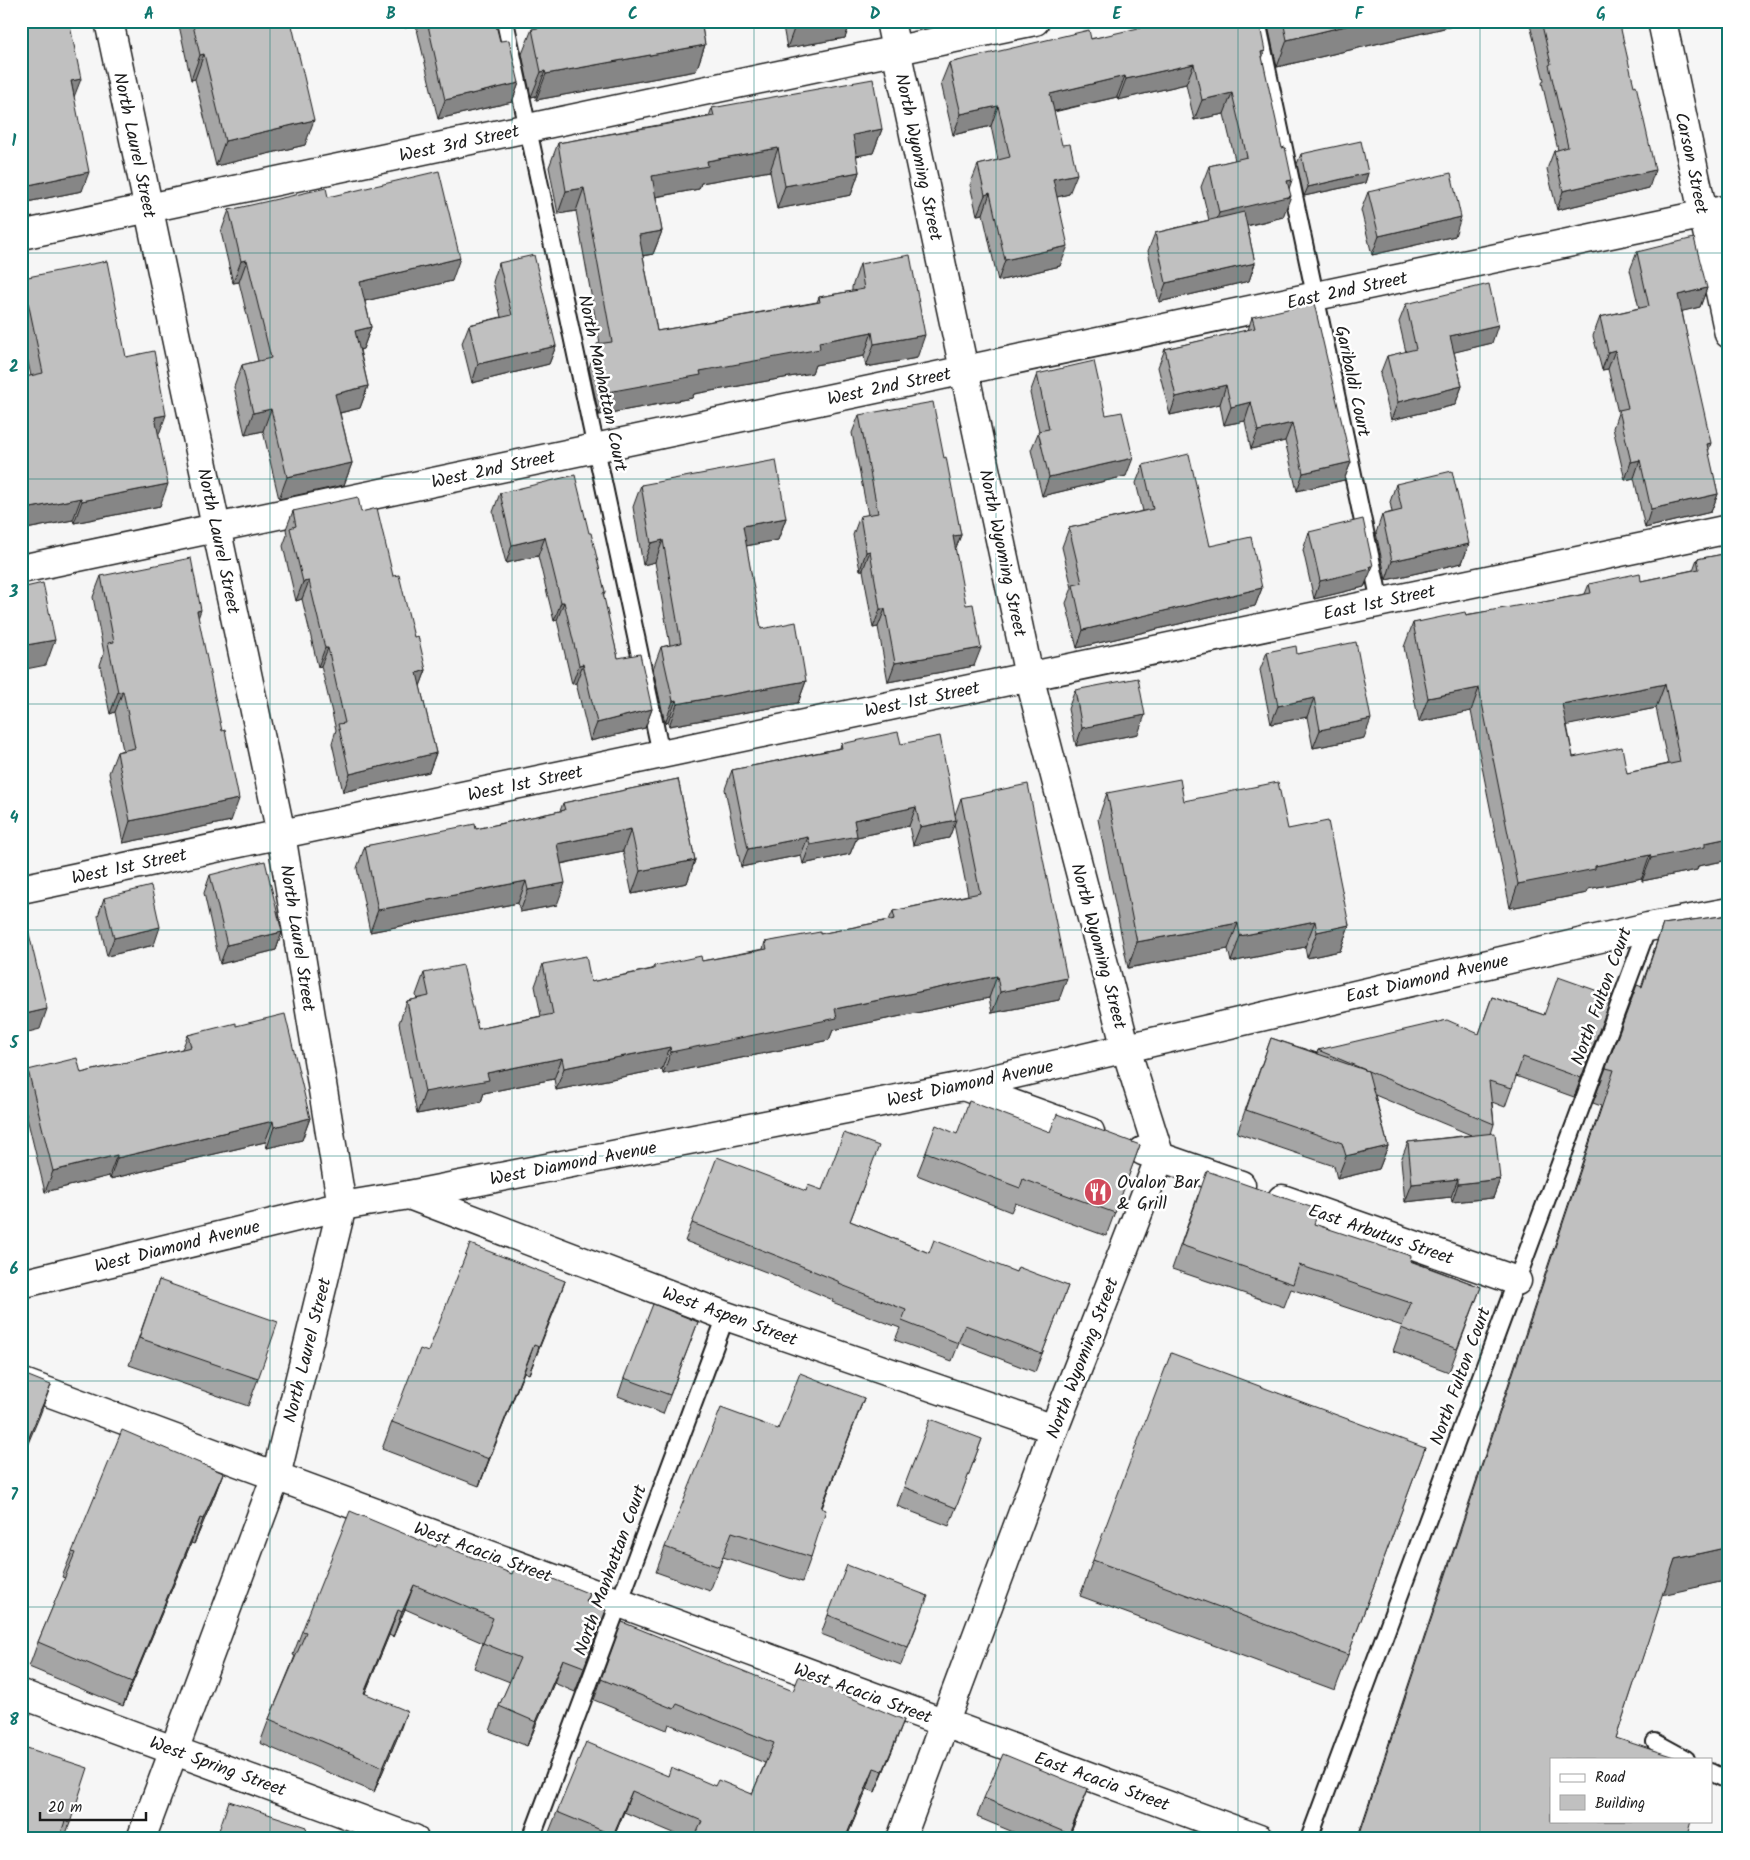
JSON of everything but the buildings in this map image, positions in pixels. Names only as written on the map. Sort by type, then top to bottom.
[{"type":"street","name":"North Laurel Street","points":[[109,21],[281,834],[342,1206],[276,1476],[141,1839]]},
{"type":"street","name":"North Wyoming Street","points":[[890,21],[1030,676],[1126,1049],[1160,1157],[1054,1429],[901,1839]]},
{"type":"street","name":"West 3rd Street","points":[[21,235],[1035,21]]},
{"type":"street","name":"Carson Street","points":[[1662,21],[1716,212],[1729,334]]},
{"type":"street","name":"East 2nd Street","points":[[964,370],[1716,212]]},
{"type":"street","name":"West 2nd Street","points":[[21,569],[964,370]]},
{"type":"street","name":"East 1st Street","points":[[1030,676],[1729,529]]},
{"type":"street","name":"West 1st Street","points":[[21,888],[1030,676]]},
{"type":"street","name":"East Diamond Avenue","points":[[1126,1049],[1648,926],[1729,912]]},
{"type":"street","name":"West Diamond Avenue","points":[[21,1284],[342,1206],[410,1195],[963,1086],[1126,1049]]},
{"type":"street","name":"East Arbutus Street","points":[[963,1086],[1516,1281]]},
{"type":"street","name":"West Aspen Street","points":[[410,1195],[726,1316],[1054,1429]]},
{"type":"street","name":"West Acacia Street","points":[[21,1382],[944,1723]]},
{"type":"street","name":"West Spring Street","points":[[21,1694],[414,1839]]},
{"type":"street","name":"East Acacia Street","points":[[944,1723],[1260,1839]]},
{"type":"lane","name":"North Manhattan Court","points":[[506,21],[661,754]]},
{"type":"lane","name":"Garibaldi Court","points":[[1257,21],[1380,602]]},
{"type":"lane","name":"North Fulton Court","points":[[1309,1839],[1648,926]]},
{"type":"lane","name":"North Manhattan Court","points":[[531,1839],[726,1316]]},
{"type":"lane","points":[[1655,1742],[1684,1758]]},
{"type":"lane","points":[[1712,1772],[1729,1781]]},
{"type":"place","name":"Ovalon Bar & Grill","points":[[1098,1192]]}]
